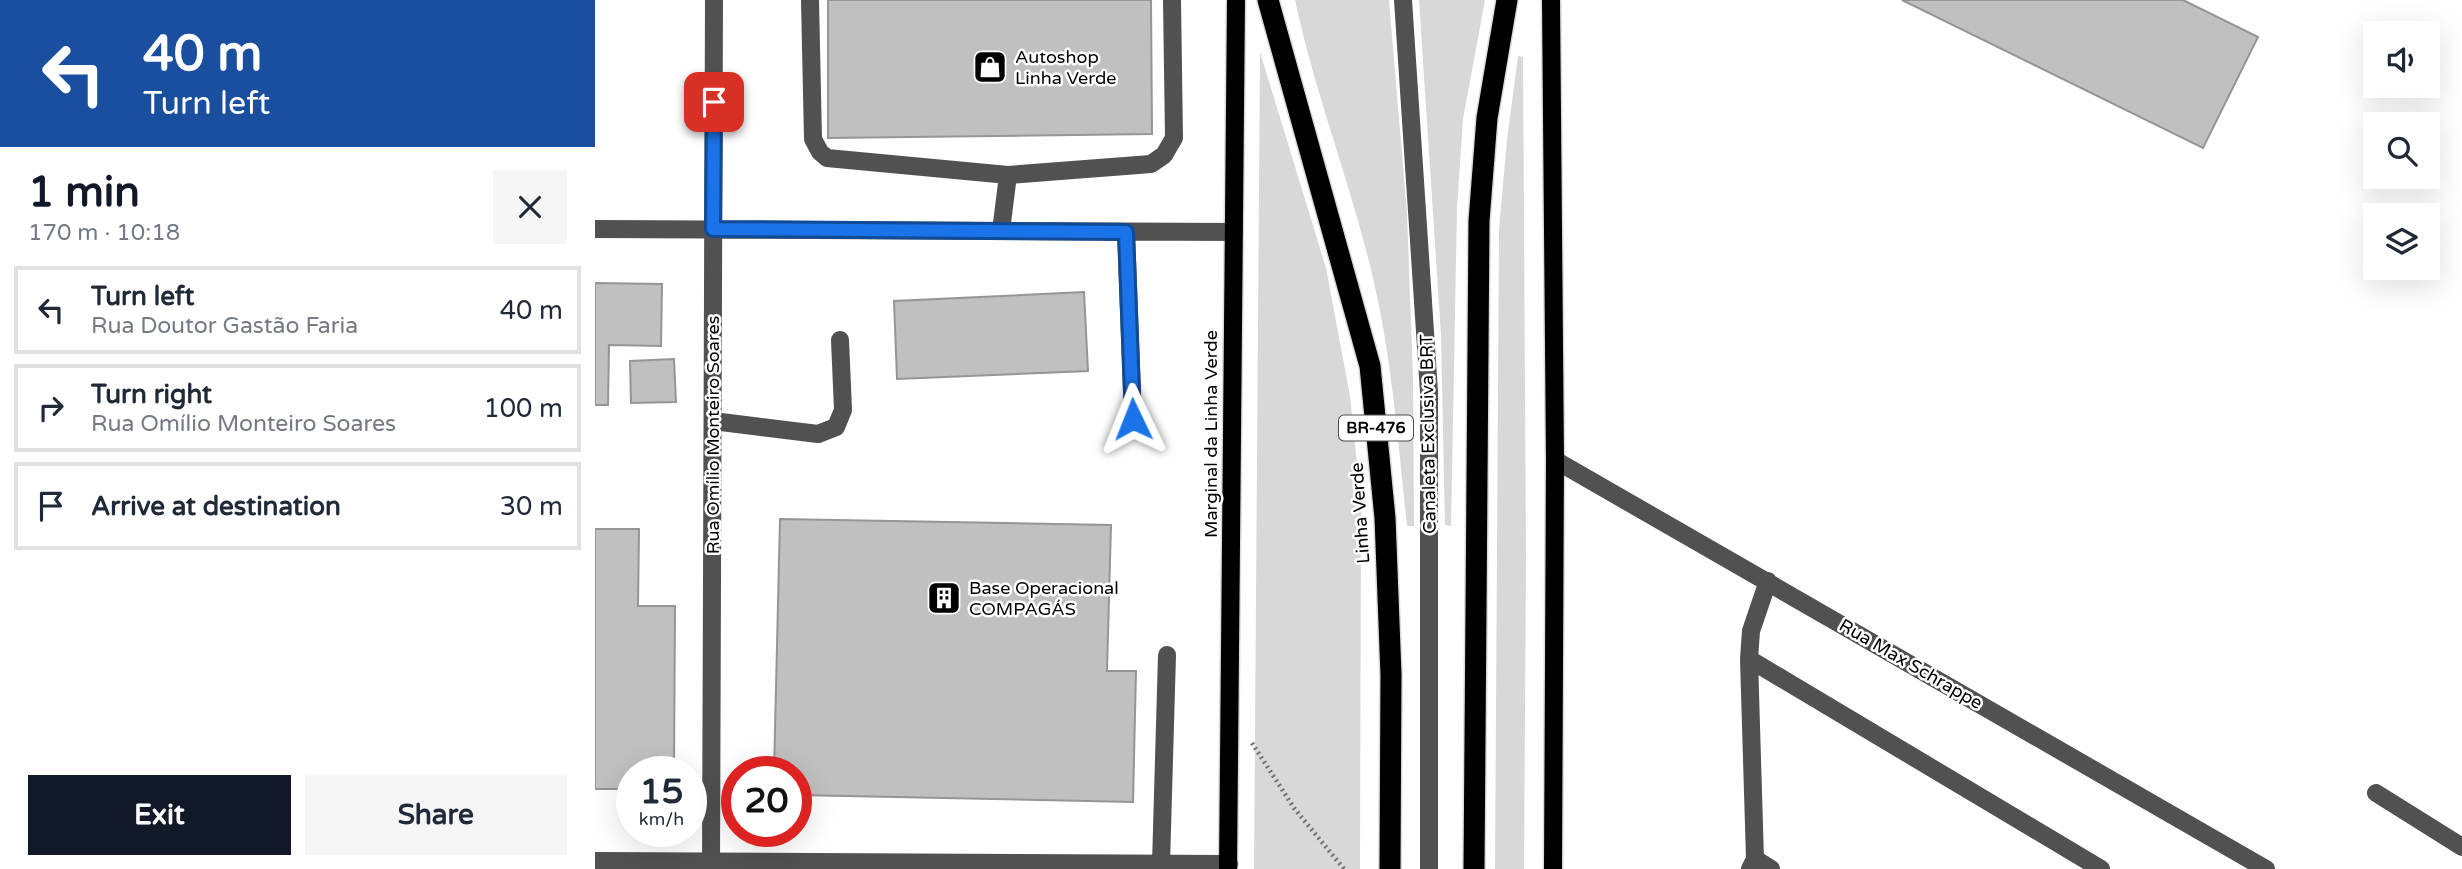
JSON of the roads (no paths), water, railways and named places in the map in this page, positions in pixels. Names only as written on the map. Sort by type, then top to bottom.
[{"type":"highway","name":"Linha Verde","points":[[1268,0],[1370,366],[1386,544],[1391,676],[1390,869]]},
{"type":"highway","points":[[1474,869],[1479,221],[1487,118],[1507,0]]},
{"type":"main road","name":"Marginal da Linha Verde","points":[[1229,867],[1236,0]]},
{"type":"main road","points":[[1551,0],[1555,460],[1553,869]]},
{"type":"street","name":"Rua Omílio Monteiro Soares","points":[[711,865],[714,0]]},
{"type":"street","points":[[810,0],[814,139],[820,152],[827,158],[1007,176],[1151,164],[1164,155],[1174,138],[1172,0]]},
{"type":"street","name":"Canaleta Exclusiva BRT","points":[[1403,0],[1429,391],[1429,869]]},
{"type":"street","points":[[1001,231],[1007,176]]},
{"type":"street","points":[[595,229],[1234,232]]},
{"type":"street","points":[[1126,232],[1133,419]]},
{"type":"street","points":[[713,421],[818,434],[836,427],[843,410],[840,340]]},
{"type":"street","name":"Rua Max Schrappe","points":[[1555,460],[2266,869]]},
{"type":"street","points":[[1768,581],[1751,631],[1749,659],[1752,864],[1771,869]]},
{"type":"street","points":[[1161,864],[1167,655]]},
{"type":"street","points":[[1749,659],[2101,869]]},
{"type":"street","points":[[2376,793],[2462,847]]},
{"type":"street","points":[[595,861],[711,865],[1161,864],[1229,867]]},
{"type":"place","name":"Autoshop Linha Verde","points":[[990,67]]},
{"type":"place","name":"Base Operacional COMPAGÁS","points":[[944,598]]}]
